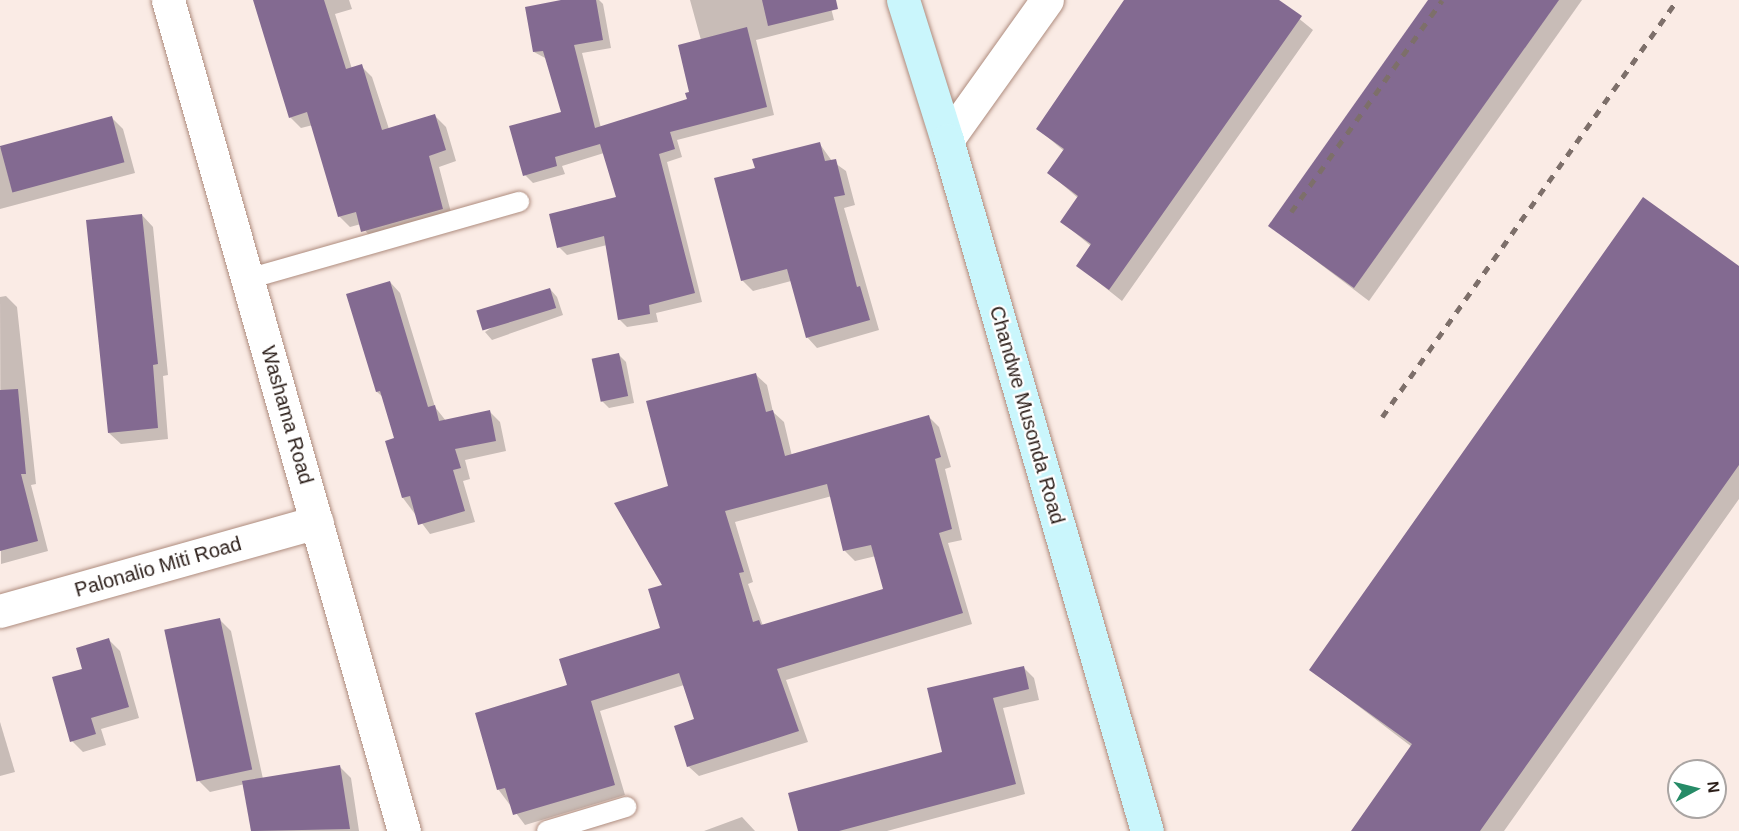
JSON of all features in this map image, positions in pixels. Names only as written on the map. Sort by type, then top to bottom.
[{"type":"street","name":"Washama Road","points":[[168,0],[404,831]]},
{"type":"street","name":"Chandwe Musonda Road","points":[[903,0],[947,140],[1147,831]]},
{"type":"street","points":[[947,140],[1047,0]]},
{"type":"street","name":"Palonalio Miti Road","points":[[0,612],[317,522]]},
{"type":"lane","points":[[248,279],[519,202]]},
{"type":"lane","points":[[547,831],[626,807]]},
{"type":"building","points":[[253,0],[324,0],[346,69],[362,64],[382,130],[435,114],[446,150],[429,156],[443,209],[361,232],[356,212],[338,217],[307,112],[289,118]]},
{"type":"building","points":[[561,0],[596,0],[603,40],[574,45],[595,128],[687,99],[685,93],[689,92],[678,45],[747,27],[767,107],[670,132],[675,149],[659,154],[695,293],[649,305],[650,314],[618,320],[604,236],[557,248],[549,214],[616,197],[600,144],[555,157],[557,166],[523,176],[509,126],[561,112],[543,51],[533,52],[525,7]]},
{"type":"building","points":[[762,0],[836,0],[838,9],[768,26]]},
{"type":"building","points":[[1124,0],[1279,0],[1302,16],[1109,290],[1076,266],[1091,244],[1060,222],[1078,196],[1047,173],[1064,149],[1036,129]]},
{"type":"building","points":[[1428,0],[1559,0],[1354,288],[1268,226]]},
{"type":"building","points":[[112,116],[124,162],[12,192],[0,146]]},
{"type":"building","points":[[820,142],[825,161],[836,159],[845,195],[834,197],[857,287],[860,286],[870,320],[806,338],[787,269],[741,281],[714,178],[755,168],[752,159]]},
{"type":"building","points":[[1643,197],[1739,266],[1739,465],[1480,831],[1351,831],[1412,744],[1309,670]]},
{"type":"building","points":[[142,214],[158,364],[153,365],[158,428],[108,433],[86,220]]},
{"type":"building","points":[[390,281],[428,407],[435,405],[439,421],[490,410],[496,441],[455,449],[461,468],[453,470],[465,511],[418,525],[410,496],[402,498],[385,441],[394,438],[380,391],[376,392],[346,294]]},
{"type":"building","points":[[550,288],[556,308],[483,331],[476,311]]},
{"type":"building","points":[[619,353],[628,396],[601,402],[592,359]]},
{"type":"building","points":[[756,373],[766,412],[773,410],[785,456],[929,415],[941,457],[935,459],[952,529],[939,533],[963,613],[777,669],[799,731],[687,767],[674,726],[694,719],[679,673],[591,701],[615,785],[513,815],[505,788],[497,790],[475,713],[567,685],[559,659],[660,628],[648,589],[662,585],[614,503],[668,486],[646,401]],"holes":[[[827,484],[843,551],[871,545],[883,589],[761,625],[759,620],[753,622],[739,573],[744,572],[725,511]]]},
{"type":"building","points":[[18,389],[26,474],[21,474],[38,541],[0,551],[0,390]]},
{"type":"building","points":[[220,618],[252,770],[196,781],[164,630]]},
{"type":"building","points":[[109,638],[129,707],[91,718],[96,734],[70,742],[52,677],[82,669],[76,648]]},
{"type":"building","points":[[1024,666],[1029,689],[993,698],[1016,784],[839,831],[798,831],[788,793],[942,752],[927,688]]},
{"type":"building","points":[[340,765],[350,829],[251,831],[242,781]]},
{"type":"railway","points":[[1291,212],[1442,0]]},
{"type":"railway","points":[[1382,417],[1677,0]]}]
